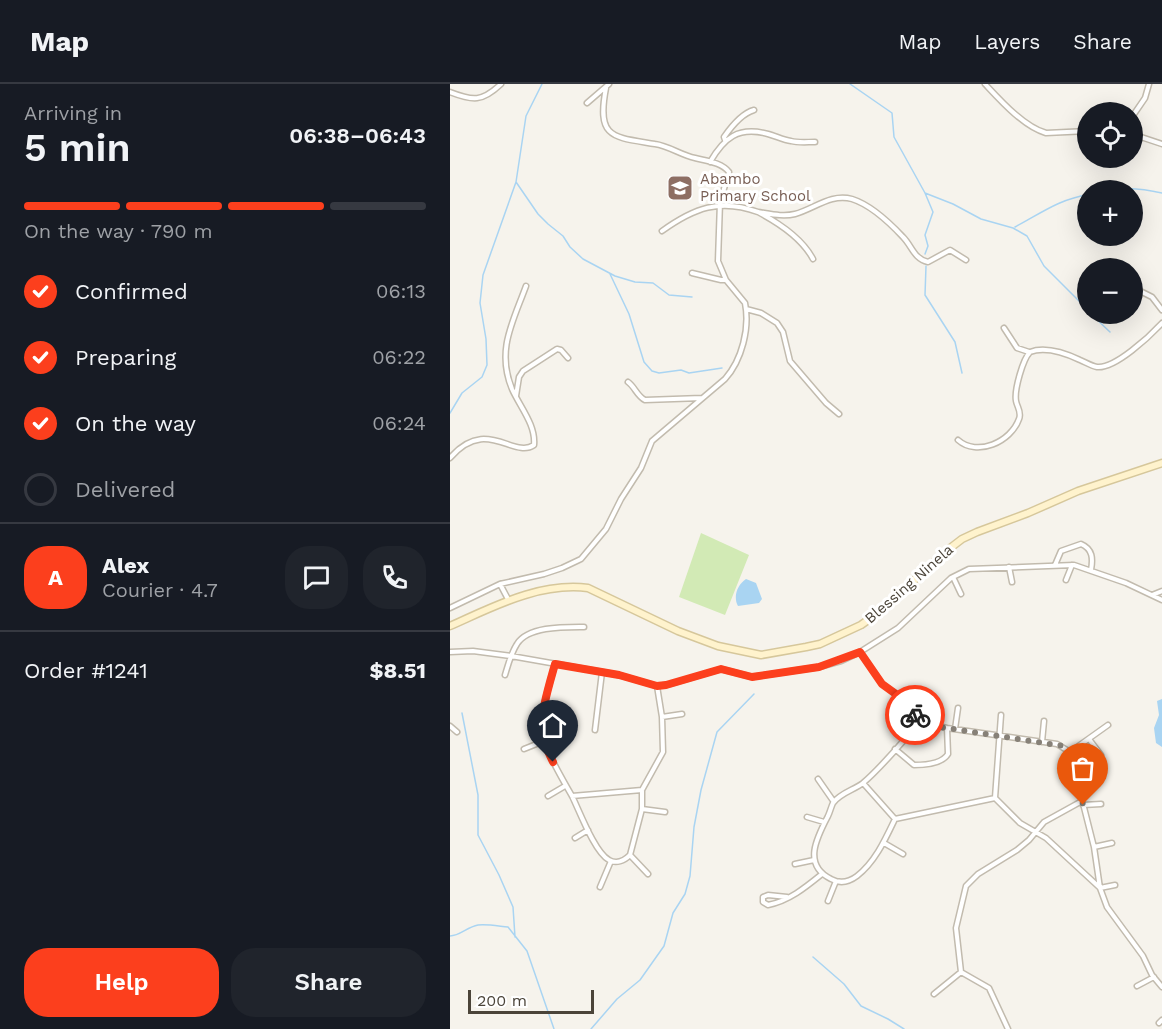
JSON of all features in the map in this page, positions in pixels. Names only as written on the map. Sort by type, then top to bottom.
[{"type":"street","points":[[450,92],[476,99],[493,91],[501,84]]},
{"type":"street","points":[[986,84],[1000,100],[1029,125],[1040,131],[1077,131]]},
{"type":"street","points":[[1141,102],[1149,84]]},
{"type":"street","points":[[587,103],[607,86]]},
{"type":"street","points":[[450,608],[500,584],[544,574],[581,559],[606,529],[617,505],[641,468],[652,441],[725,379],[737,362],[744,343],[746,309],[743,300],[726,280],[718,261],[717,250],[719,207],[729,174],[724,166],[686,156],[657,144],[639,143],[612,135],[606,127],[603,114],[607,86]]},
{"type":"street","points":[[710,162],[731,128],[749,111],[754,110]]},
{"type":"street","points":[[725,140],[744,132],[753,131],[771,134],[790,141],[814,142]]},
{"type":"street","points":[[1143,138],[1162,144]]},
{"type":"street","points":[[662,231],[701,208],[737,205],[758,212],[784,216],[793,215],[830,199],[842,197],[853,199],[870,208],[894,228],[917,257],[924,262],[932,261],[950,250],[966,260]]},
{"type":"street","points":[[758,212],[788,231],[805,247],[813,259]]},
{"type":"street","points":[[717,278],[717,274],[722,271]]},
{"type":"street","points":[[692,273],[726,280]]},
{"type":"street","points":[[450,458],[462,445],[478,439],[525,448],[532,447],[535,442],[509,377],[505,346],[526,286]]},
{"type":"street","points":[[1143,292],[1152,297],[1162,310]]},
{"type":"street","points":[[746,309],[761,313],[777,323],[783,332],[790,361],[826,403],[839,414]]},
{"type":"street","points":[[1004,328],[1017,348],[1030,352],[1046,349],[1062,352],[1092,366],[1104,366],[1144,341],[1162,323]]},
{"type":"street","points":[[516,397],[521,374],[529,366],[557,349],[568,358]]},
{"type":"street","points":[[958,440],[969,448],[984,447],[1006,436],[1013,429],[1020,416],[1016,396],[1023,363],[1030,352]]},
{"type":"street","points":[[628,382],[645,400],[702,398]]},
{"type":"street","name":"Blessing Ninela","points":[[450,626],[509,601],[556,587],[588,588],[678,631],[718,646],[761,655],[806,648],[861,625],[963,539],[1078,491],[1162,463]]},
{"type":"street","points":[[1055,565],[1060,551],[1081,544],[1089,549],[1091,554],[1093,560],[1090,570]]},
{"type":"street","points":[[1066,580],[1072,565]]},
{"type":"street","points":[[450,652],[473,651],[511,656],[602,672],[657,686],[721,669],[752,677],[819,667],[860,652],[898,627],[953,577],[969,569],[1072,565],[1126,583],[1162,600]]},
{"type":"street","points":[[1008,567],[1012,582]]},
{"type":"street","points":[[953,577],[961,594]]},
{"type":"street","points":[[500,584],[509,601]]},
{"type":"street","points":[[1152,595],[1162,591]]},
{"type":"street","points":[[505,675],[511,656],[520,640],[545,628],[584,627]]},
{"type":"street","points":[[860,652],[882,684],[900,697],[920,722],[1063,746],[1070,752],[1094,847],[1100,888],[1107,907],[1143,956],[1162,987]]},
{"type":"street","points":[[555,664],[541,731],[588,830],[605,857],[611,861],[618,862],[630,855],[642,809],[642,790],[663,752],[662,717],[657,699],[657,686]]},
{"type":"street","points":[[595,730],[602,672]]},
{"type":"street","points":[[889,718],[908,708]]},
{"type":"street","points":[[956,729],[958,708]]},
{"type":"street","points":[[662,717],[682,714]]},
{"type":"street","points":[[1000,715],[995,798],[1020,823],[1046,838],[1100,888]]},
{"type":"street","points":[[1042,742],[1044,721]]},
{"type":"street","points":[[895,819],[884,843],[870,863],[856,876],[847,881],[836,881],[822,874],[814,860],[816,840],[834,802],[863,783],[920,722]]},
{"type":"street","points":[[1070,752],[1108,724]]},
{"type":"street","points":[[450,726],[457,732]]},
{"type":"street","points":[[895,749],[914,765],[941,761],[948,754],[946,728]]},
{"type":"street","points":[[1089,739],[1101,755]]},
{"type":"street","points":[[524,749],[544,741]]},
{"type":"street","points":[[818,779],[834,802]]},
{"type":"street","points":[[863,783],[895,819]]},
{"type":"street","points":[[548,796],[566,786]]},
{"type":"street","points":[[572,796],[642,790]]},
{"type":"street","points":[[895,819],[995,798]]},
{"type":"street","points":[[961,972],[956,928],[966,886],[978,874],[1017,850],[1044,822],[1082,803],[1101,804]]},
{"type":"street","points":[[642,809],[665,812]]},
{"type":"street","points":[[807,817],[824,822]]},
{"type":"street","points":[[575,838],[588,830]]},
{"type":"street","points":[[884,843],[903,854]]},
{"type":"street","points":[[1094,847],[1112,843]]},
{"type":"street","points":[[630,855],[648,874]]},
{"type":"street","points":[[795,864],[814,860]]},
{"type":"street","points":[[600,886],[611,861]]},
{"type":"street","points":[[787,897],[768,895],[763,897],[763,902],[768,905],[787,897],[800,891],[822,874]]},
{"type":"street","points":[[828,901],[836,881]]},
{"type":"street","points":[[1100,888],[1115,885]]},
{"type":"street","points":[[934,994],[961,972]]},
{"type":"street","points":[[961,972],[989,988],[1008,1029]]},
{"type":"street","points":[[1137,986],[1154,977]]},
{"type":"green space","points":[[701,533],[749,555],[725,615],[679,597]]},
{"type":"water","points":[[746,579],[756,583],[762,599],[759,603],[738,606],[737,591]]},
{"type":"water","points":[[1162,699],[1162,747],[1156,743],[1154,728],[1159,715],[1157,701]]},
{"type":"waterway","points":[[450,413],[462,393],[482,377],[487,365],[486,339],[480,303],[483,275],[516,182],[526,116],[542,84]]},
{"type":"waterway","points":[[850,84],[892,113],[894,137],[933,212],[925,235],[928,246],[925,254]]},
{"type":"waterway","points":[[516,182],[538,214],[563,236],[570,247],[583,259],[615,276],[635,282],[653,283],[669,295],[692,297]]},
{"type":"waterway","points":[[1143,190],[1162,193]]},
{"type":"waterway","points":[[925,193],[953,204],[981,219],[1013,228],[1027,236],[1044,266],[1077,299]]},
{"type":"waterway","points":[[1015,227],[1059,203],[1077,197]]},
{"type":"waterway","points":[[926,266],[925,295],[955,342],[962,373]]},
{"type":"waterway","points":[[610,274],[629,314],[644,362],[652,371],[659,373],[681,370],[689,373],[722,368]]},
{"type":"waterway","points":[[1102,324],[1110,332]]},
{"type":"waterway","points":[[591,1029],[617,999],[640,980],[664,946],[673,913],[685,894],[690,876],[694,827],[701,790],[717,732],[754,694]]},
{"type":"waterway","points":[[462,713],[478,795],[478,835],[513,907],[515,937]]},
{"type":"waterway","points":[[450,936],[478,925],[508,927],[527,951],[554,1029]]},
{"type":"waterway","points":[[813,957],[844,984],[861,1006],[904,1029]]},
{"type":"way so far","points":[[915,715],[920,722],[927,725],[1063,746],[1070,752],[1073,759],[1083,805]]},
{"type":"place","name":"Abambo Primary School","points":[[680,188]]},
{"type":"route","points":[[553,762],[541,731],[555,664],[619,675],[657,686],[721,669],[752,677],[778,674],[819,667],[841,661],[860,652],[882,684],[900,697],[915,715]]}]
